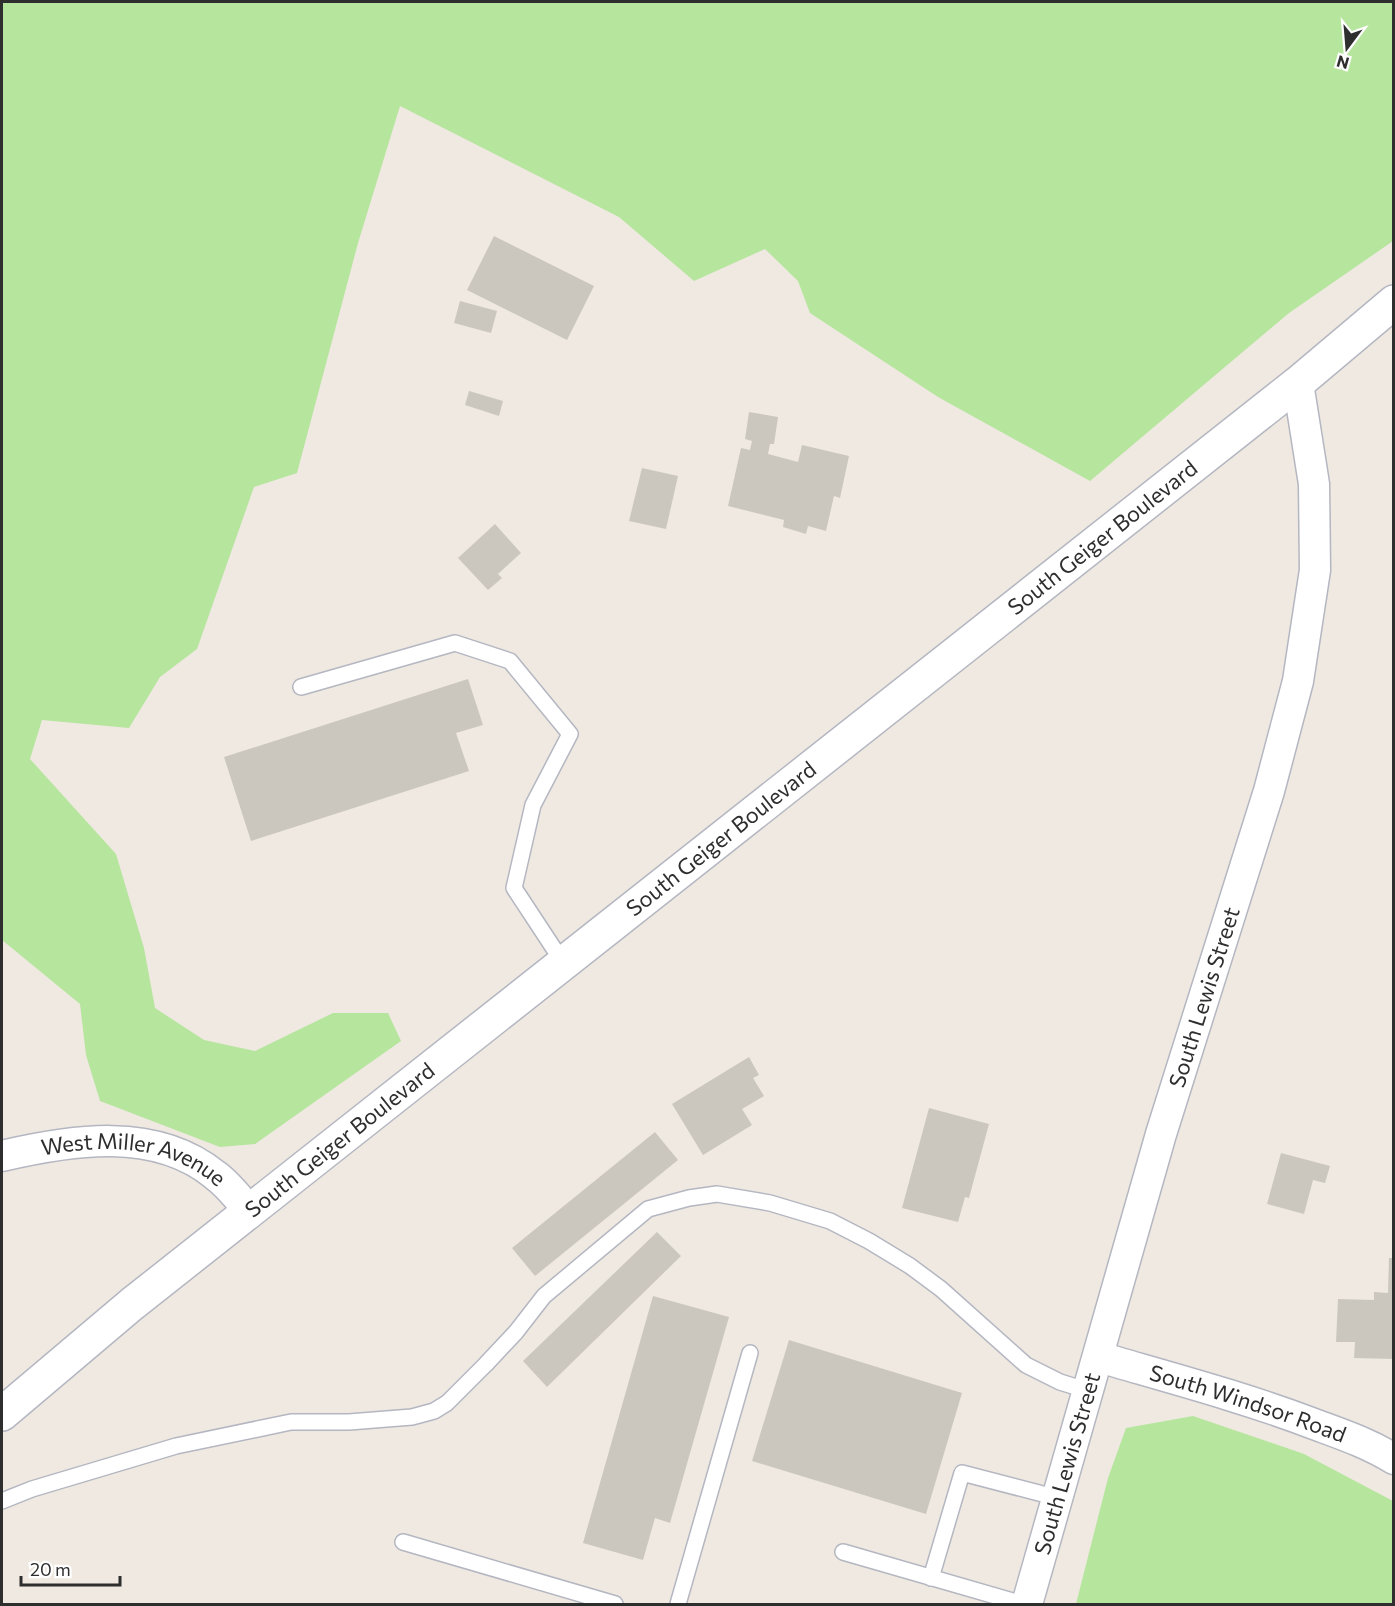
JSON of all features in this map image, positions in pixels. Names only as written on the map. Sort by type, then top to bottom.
[{"type":"street","name":"South Geiger Boulevard","points":[[48,1374],[132,1305],[1298,384],[1394,302]]},
{"type":"street","name":"South Lewis Street","points":[[1027,1605],[1161,1134],[1269,790],[1298,681],[1315,570],[1314,484],[1298,384]]},
{"type":"street","name":"West Miller Avenue","points":[[2,1156],[81,1143],[114,1141],[150,1145],[177,1152],[202,1165],[229,1187],[250,1212]]},
{"type":"street","name":"South Windsor Road","points":[[1099,1357],[1272,1408],[1374,1446],[1394,1459]]},
{"type":"street","points":[[2,1403],[48,1374]]},
{"type":"street","points":[[2,1414],[48,1374]]},
{"type":"lane","points":[[301,687],[455,643],[510,661],[570,734],[533,805],[514,888],[564,964]]},
{"type":"lane","points":[[2,1501],[32,1489],[176,1446],[291,1422],[349,1422],[412,1418],[434,1410],[447,1403],[486,1364],[516,1332],[544,1296],[648,1209],[688,1198],[717,1194],[770,1203],[830,1221],[869,1241],[941,1289],[1026,1365],[1060,1382],[1089,1391]]},
{"type":"lane","points":[[678,1605],[750,1353]]},
{"type":"lane","points":[[931,1578],[962,1473],[1058,1498]]},
{"type":"lane","points":[[403,1542],[615,1605]]},
{"type":"lane","points":[[843,1552],[1023,1605]]},
{"type":"green space","points":[[2,2],[1393,2],[1393,241],[1289,313],[1090,481],[938,397],[810,313],[798,281],[765,249],[694,281],[619,217],[400,106],[358,243],[297,473],[254,487],[197,649],[160,677],[129,728],[42,720],[30,759],[116,854],[144,948],[155,1008],[204,1040],[255,1051],[333,1013],[388,1013],[401,1041],[255,1144],[220,1147],[100,1101],[86,1055],[80,1004],[2,940]]},
{"type":"green space","points":[[1193,1416],[1304,1454],[1393,1501],[1393,1604],[1076,1604],[1108,1478],[1126,1428]]},
{"type":"building","points":[[494,236],[594,286],[567,340],[467,290]]},
{"type":"building","points":[[460,301],[497,311],[491,333],[454,323]]},
{"type":"building","points":[[469,391],[503,401],[499,416],[465,405]]},
{"type":"building","points":[[749,412],[778,417],[774,444],[770,444],[768,454],[798,462],[802,445],[849,456],[840,498],[834,496],[826,531],[808,526],[806,534],[783,527],[784,520],[728,506],[741,448],[750,450],[752,441],[745,439]]},
{"type":"building","points":[[642,468],[678,476],[666,529],[629,521]]},
{"type":"building","points":[[495,524],[521,553],[498,574],[502,578],[488,590],[458,558]]},
{"type":"building","points":[[468,679],[483,725],[456,733],[469,771],[251,841],[224,757]]},
{"type":"building","points":[[749,1057],[759,1075],[753,1078],[764,1096],[742,1109],[752,1125],[703,1155],[672,1104]]},
{"type":"building","points":[[929,1108],[989,1124],[969,1198],[965,1197],[958,1222],[902,1208]]},
{"type":"building","points":[[655,1132],[678,1160],[535,1276],[512,1248]]},
{"type":"building","points":[[1281,1153],[1330,1166],[1325,1183],[1313,1180],[1304,1214],[1267,1204]]},
{"type":"building","points":[[657,1232],[681,1256],[547,1387],[523,1361]]},
{"type":"building","points":[[1389,1258],[1394,1258],[1394,1359],[1354,1358],[1355,1342],[1336,1342],[1338,1299],[1374,1300],[1374,1292],[1388,1293]]},
{"type":"building","points":[[653,1296],[729,1317],[670,1523],[655,1518],[643,1560],[583,1543]]},
{"type":"building","points":[[789,1340],[962,1393],[926,1514],[752,1461]]}]
